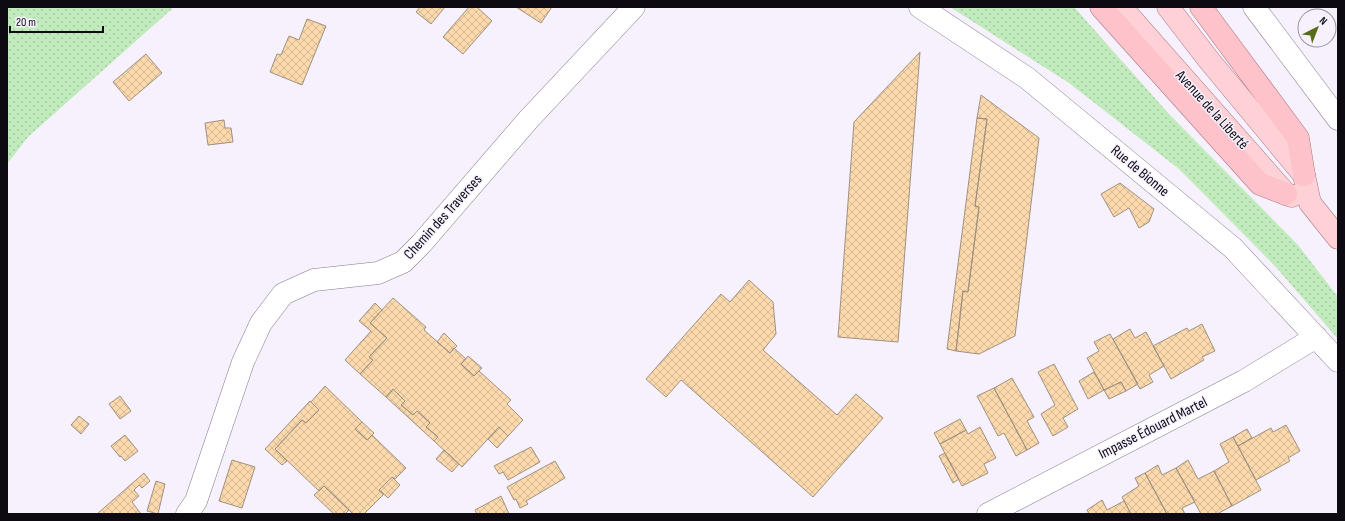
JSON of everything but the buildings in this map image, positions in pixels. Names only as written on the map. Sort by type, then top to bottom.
[{"type":"highway","points":[[1100,7],[1260,184],[1286,194]]},
{"type":"highway","points":[[1201,7],[1298,138],[1304,175]]},
{"type":"main road","name":"Avenue de la Liberté","points":[[1121,7],[1286,194],[1310,203]]},
{"type":"main road","name":"Avenue de la Liberté","points":[[1168,7],[1208,59],[1304,175],[1310,203],[1338,238]]},
{"type":"street","name":"Chemin des Traverses","points":[[187,514],[196,501],[243,362],[261,323],[283,294],[314,280],[378,273],[403,262],[426,238],[528,120],[634,7]]},
{"type":"street","name":"Rue de Bionne","points":[[920,7],[1027,78],[1228,244],[1338,361]]},
{"type":"street","points":[[1254,7],[1338,118]]},
{"type":"street","name":"Impasse Édouard Martel","points":[[988,514],[1244,381],[1316,337]]},
{"type":"green space","points":[[7,7],[173,8],[28,137],[7,164]]},
{"type":"green space","points":[[950,7],[1074,7],[1169,114],[1298,245],[1338,297],[1338,339],[1275,266],[1179,169],[1069,83]]}]
